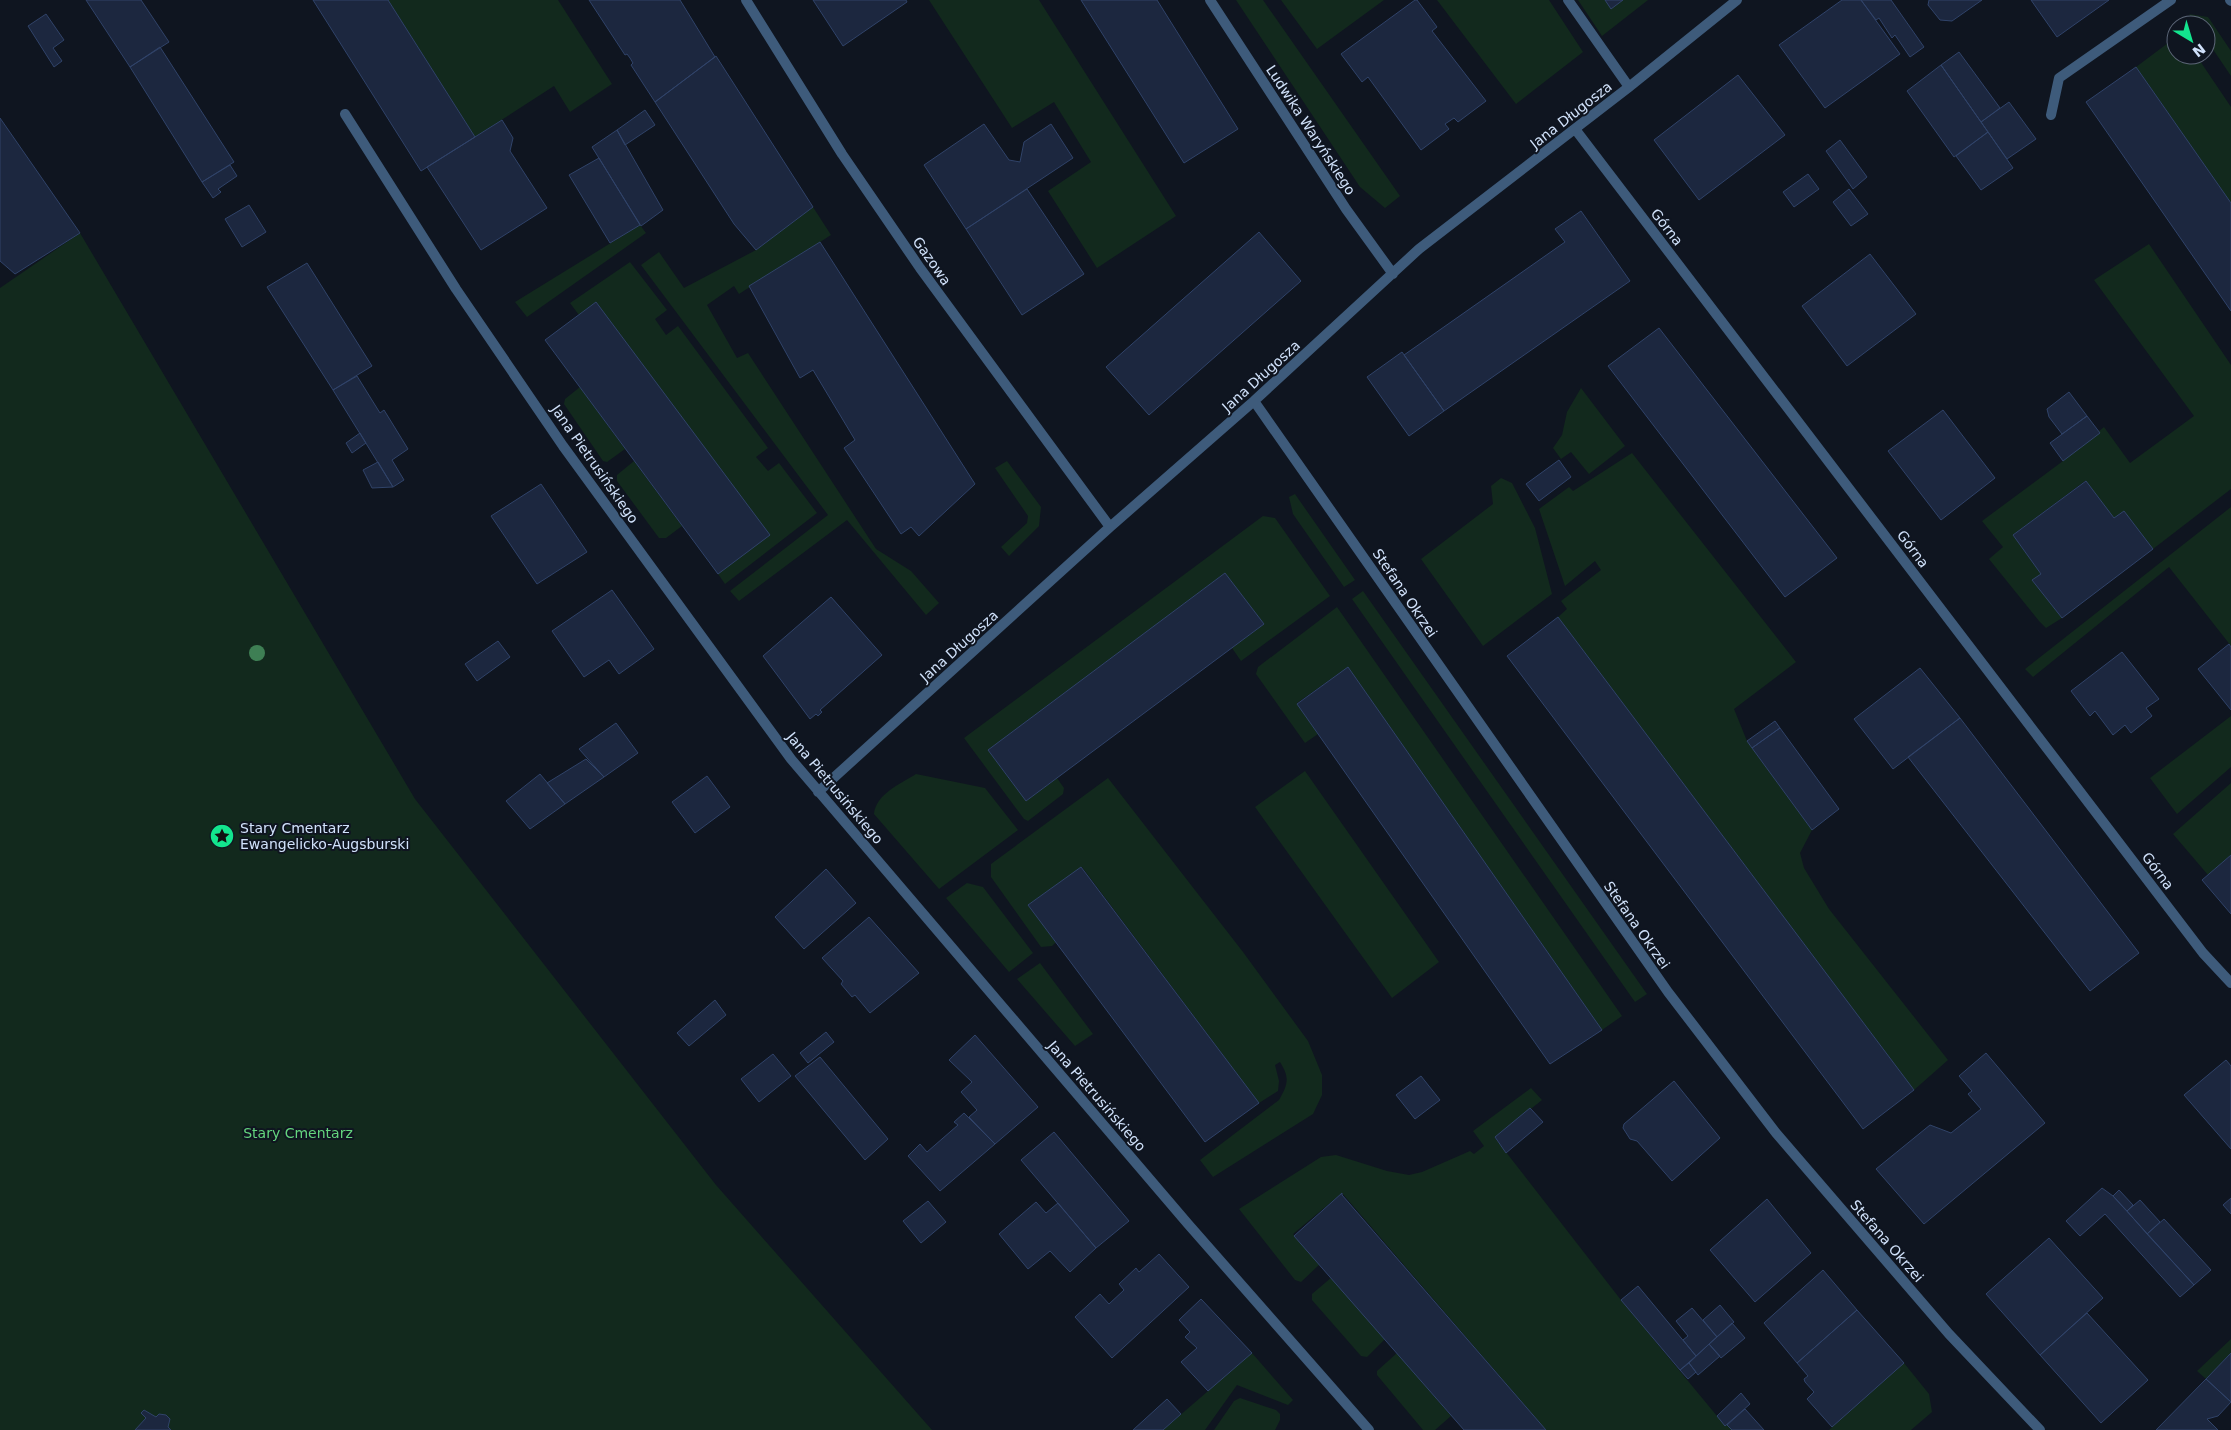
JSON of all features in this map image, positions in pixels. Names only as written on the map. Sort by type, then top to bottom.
[{"type":"street","name":"Gazowa","points":[[746,0],[842,154],[920,268],[1110,527]]},
{"type":"street","name":"Ludwika Waryńskiego","points":[[1210,0],[1346,209],[1393,274]]},
{"type":"street","points":[[1568,0],[1629,87]]},
{"type":"street","name":"Jana Długosza","points":[[818,792],[1110,527],[1254,402],[1420,249],[1629,87],[1737,0]]},
{"type":"street","points":[[2051,115],[2058,78],[2171,0]]},
{"type":"street","name":"Jana Pietrusińskiego","points":[[345,114],[414,225],[562,446],[791,759],[1188,1224],[1369,1430]]},
{"type":"street","name":"Górna","points":[[1574,129],[2203,953],[2231,984]]},
{"type":"street","name":"Stefana Okrzei","points":[[1254,402],[1617,922],[1686,1016],[1776,1133],[1949,1334],[2040,1430]]},
{"type":"green space","points":[[388,0],[558,0],[612,84],[570,112],[554,86],[475,137]]},
{"type":"green space","points":[[929,0],[1039,0],[1176,216],[1097,268],[1048,191],[1091,162],[1054,102],[1012,128]]},
{"type":"green space","points":[[1236,0],[1263,0],[1400,196],[1385,208],[1360,187]]},
{"type":"green space","points":[[1281,0],[1384,0],[1317,49]]},
{"type":"green space","points":[[1437,0],[1549,0],[1583,52],[1516,104]]},
{"type":"green space","points":[[1578,0],[1605,0],[1611,8],[1623,0],[1648,0],[1602,36]]},
{"type":"green space","points":[[2216,29],[2231,51],[2231,76],[2216,54]]},
{"type":"green space","points":[[2166,44],[2166,65],[2203,65],[2231,107],[2231,203],[2136,67]]},
{"type":"green space","points":[[813,207],[831,235],[739,294],[734,286],[707,305],[737,358],[748,353],[876,549],[911,571],[939,603],[926,615],[847,520],[739,601],[730,591],[828,515],[641,265],[659,252],[684,288],[756,250]]},
{"type":"green space","points":[[640,225],[646,233],[527,317],[515,302]]},
{"type":"green space","name":"Stary Cmentarz","points":[[80,233],[415,799],[716,1185],[932,1430],[0,1430],[0,288]]},
{"type":"green space","points":[[2149,244],[2231,365],[2231,489],[2153,549],[2124,511],[2114,518],[2085,481],[2013,535],[2041,574],[2033,581],[2062,618],[2046,628],[1989,559],[2003,547],[1982,521],[2063,461],[2104,427],[2130,463],[2194,416],[2094,280]]},
{"type":"green space","points":[[630,262],[667,310],[655,319],[666,335],[678,326],[768,448],[756,457],[768,471],[779,463],[817,513],[725,584],[718,574],[769,535],[596,302],[579,315],[570,303]]},
{"type":"green space","points":[[580,387],[625,449],[607,462],[603,461],[564,404],[565,399]]},
{"type":"green space","points":[[1581,388],[1625,446],[1589,474],[1571,452],[1561,459],[1553,448],[1562,435],[1567,412]]},
{"type":"green space","points":[[1632,453],[1796,662],[1734,709],[1747,741],[1812,830],[1800,853],[1804,868],[1829,909],[1948,1060],[1914,1090],[1558,617],[1567,609],[1561,601],[1601,570],[1595,561],[1565,586],[1539,509],[1569,487],[1573,491]]},
{"type":"green space","points":[[634,461],[682,526],[666,538],[659,538],[617,481],[617,475]]},
{"type":"green space","points":[[1007,461],[1041,507],[1039,526],[1009,556],[1001,547],[1027,523],[1028,516],[995,468]]},
{"type":"green space","points":[[1501,478],[1512,483],[1535,528],[1552,594],[1483,646],[1421,559],[1493,504],[1491,486]]},
{"type":"green space","points":[[1295,494],[1355,580],[1344,587],[1293,514],[1289,497]]},
{"type":"green space","points":[[2231,507],[2231,646],[2169,567],[2033,677],[2025,669]]},
{"type":"green space","points":[[1263,516],[1275,518],[1330,596],[1241,661],[1232,648],[1264,624],[1225,573],[988,750],[1026,801],[1057,778],[1064,788],[1063,794],[1028,821],[1024,819],[964,738]]},
{"type":"green space","points":[[1363,591],[1647,994],[1635,1002],[1352,599]]},
{"type":"green space","points":[[1337,607],[1622,1016],[1602,1030],[1348,667],[1297,703],[1318,734],[1305,743],[1256,674],[1258,667]]},
{"type":"green space","points":[[2231,716],[2231,767],[2177,814],[2150,778]]},
{"type":"green space","points":[[1305,771],[1439,962],[1392,998],[1255,807]]},
{"type":"green space","points":[[916,774],[985,788],[1018,830],[939,889],[874,814],[879,801],[884,795]]},
{"type":"green space","points":[[1108,778],[1243,952],[1308,1041],[1322,1075],[1322,1095],[1313,1114],[1213,1177],[1200,1160],[1279,1100],[1287,1081],[1280,1062],[1275,1065],[1279,1081],[1278,1091],[1259,1103],[1082,867],[1028,905],[1056,942],[1052,946],[1041,947],[991,877],[991,864]]},
{"type":"green space","points":[[2231,783],[2231,855],[2208,875],[2173,834]]},
{"type":"green space","points":[[967,883],[983,887],[1033,953],[1009,972],[946,898]]},
{"type":"green space","points":[[1040,963],[1093,1034],[1075,1046],[1017,979]]},
{"type":"green space","points":[[1531,1088],[1542,1100],[1495,1138],[1621,1300],[1717,1416],[1732,1430],[1546,1430],[1342,1193],[1293,1234],[1320,1264],[1301,1282],[1295,1280],[1239,1209],[1321,1157],[1336,1155],[1387,1171],[1409,1175],[1422,1172],[1470,1151],[1474,1154],[1484,1146],[1473,1131]]},
{"type":"green space","points":[[1332,1277],[1385,1339],[1367,1357],[1361,1356],[1312,1300],[1312,1294]]},
{"type":"green space","points":[[2231,1339],[2231,1353],[2206,1379],[2197,1371]]},
{"type":"green space","points":[[1252,1353],[1293,1400],[1288,1405],[1237,1385],[1205,1430],[1163,1430]]},
{"type":"green space","points":[[1397,1353],[1451,1416],[1435,1430],[1423,1430],[1377,1375],[1377,1371]]},
{"type":"green space","points":[[1904,1363],[1929,1394],[1932,1412],[1911,1430],[1829,1430]]},
{"type":"green space","points":[[1240,1398],[1276,1410],[1280,1414],[1280,1420],[1275,1430],[1214,1430],[1234,1401]]},
{"type":"building","points":[[86,0],[141,0],[169,42],[130,67]]},
{"type":"building","points":[[313,0],[388,0],[475,137],[421,171]]},
{"type":"building","points":[[589,0],[680,0],[715,57],[655,102],[631,65],[633,63],[630,58],[627,54],[625,55]]},
{"type":"building","points":[[813,0],[906,0],[907,2],[843,46]]},
{"type":"building","points":[[1081,0],[1157,0],[1238,129],[1184,163]]},
{"type":"building","points":[[1417,0],[1437,27],[1432,31],[1486,101],[1458,122],[1454,118],[1445,124],[1449,129],[1421,150],[1368,77],[1362,82],[1341,54]]},
{"type":"building","points":[[1605,0],[1623,0],[1611,9]]},
{"type":"building","points":[[1842,0],[1861,0],[1900,54],[1825,108],[1779,45]]},
{"type":"building","points":[[1861,0],[1891,0],[1924,47],[1910,57],[1895,35],[1892,38],[1879,18],[1876,20]]},
{"type":"building","points":[[1929,0],[1982,0],[1952,21],[1940,20],[1928,5]]},
{"type":"building","points":[[2031,0],[2109,0],[2057,37]]},
{"type":"building","points":[[46,14],[64,40],[53,48],[62,61],[54,67],[28,26]]},
{"type":"building","points":[[160,47],[234,162],[202,182],[130,67]]},
{"type":"building","points":[[1959,52],[2000,108],[1981,122],[1941,65]]},
{"type":"building","points":[[716,56],[813,207],[756,250],[734,224],[655,102]]},
{"type":"building","points":[[1941,65],[1988,132],[1954,157],[1907,91]]},
{"type":"building","points":[[2136,67],[2231,203],[2231,311],[2086,102]]},
{"type":"building","points":[[1738,75],[1785,135],[1699,200],[1654,140]]},
{"type":"building","points":[[2009,102],[2036,139],[2007,159],[1981,122]]},
{"type":"building","points":[[645,110],[655,125],[625,145],[617,130]]},
{"type":"building","points":[[0,118],[80,233],[15,274],[0,261]]},
{"type":"building","points":[[502,120],[513,138],[510,151],[547,208],[481,250],[427,167]]},
{"type":"building","points":[[984,124],[1009,160],[1020,162],[1024,142],[1051,124],[1073,158],[966,229],[924,165]]},
{"type":"building","points":[[617,130],[663,210],[641,226],[592,147]]},
{"type":"building","points":[[1988,132],[2013,168],[1981,190],[1956,156]]},
{"type":"building","points":[[1840,140],[1867,177],[1853,189],[1826,151]]},
{"type":"building","points":[[599,158],[640,225],[610,243],[569,175]]},
{"type":"building","points":[[230,165],[237,176],[218,189],[221,192],[213,198],[202,182]]},
{"type":"building","points":[[1808,174],[1819,189],[1794,207],[1783,192]]},
{"type":"building","points":[[1027,189],[1084,274],[1022,315],[966,229]]},
{"type":"building","points":[[1849,189],[1868,214],[1851,226],[1833,202]]},
{"type":"building","points":[[249,205],[266,232],[242,247],[225,219]]},
{"type":"building","points":[[1581,211],[1630,281],[1444,411],[1404,355],[1565,242],[1555,229]]},
{"type":"building","points":[[1259,232],[1301,281],[1149,415],[1106,367]]},
{"type":"building","points":[[820,242],[975,484],[919,536],[911,527],[901,534],[844,448],[855,440],[813,370],[800,378],[749,286]]},
{"type":"building","points":[[1870,254],[1916,314],[1847,366],[1802,306]]},
{"type":"building","points":[[307,263],[372,366],[333,390],[267,287]]},
{"type":"building","points":[[596,302],[770,535],[718,574],[545,340]]},
{"type":"building","points":[[1659,328],[1837,558],[1785,597],[1608,366]]},
{"type":"building","points":[[1402,352],[1444,411],[1409,436],[1367,377]]},
{"type":"building","points":[[357,376],[380,413],[384,410],[408,449],[392,460],[404,480],[393,487],[333,390]]},
{"type":"building","points":[[2069,392],[2087,416],[2062,434],[2049,417],[2047,409]]},
{"type":"building","points":[[1943,410],[1995,478],[1941,520],[1888,451]]},
{"type":"building","points":[[2087,416],[2100,433],[2063,461],[2050,443]]},
{"type":"building","points":[[360,433],[366,443],[352,453],[346,443]]},
{"type":"building","points":[[1559,460],[1571,477],[1539,501],[1526,484]]},
{"type":"building","points":[[378,462],[393,487],[372,488],[363,470]]},
{"type":"building","points":[[2086,481],[2114,518],[2124,511],[2153,549],[2062,618],[2032,580],[2041,574],[2013,535]]},
{"type":"building","points":[[541,484],[587,552],[537,584],[491,516]]},
{"type":"building","points":[[1225,573],[1264,624],[1026,801],[988,750]]},
{"type":"building","points":[[612,590],[654,649],[619,674],[609,660],[584,677],[552,631]]},
{"type":"building","points":[[831,597],[882,655],[820,710],[822,712],[818,716],[816,714],[810,719],[763,656]]},
{"type":"building","points":[[1558,617],[1914,1090],[1863,1129],[1507,656]]},
{"type":"building","points":[[498,641],[510,657],[477,681],[465,664]]},
{"type":"building","points":[[2229,644],[2231,647],[2231,710],[2198,669]]},
{"type":"building","points":[[2122,652],[2159,699],[2146,708],[2152,716],[2131,733],[2125,725],[2113,735],[2095,711],[2090,716],[2071,691]]},
{"type":"building","points":[[1348,667],[1602,1030],[1550,1064],[1297,704]]},
{"type":"building","points":[[1920,668],[1960,718],[1893,769],[1854,719]]},
{"type":"building","points":[[1960,718],[2139,953],[2090,991],[1908,757]]},
{"type":"building","points":[[1775,721],[1780,728],[1752,748],[1747,741]]},
{"type":"building","points":[[616,723],[638,753],[604,777],[579,749]]},
{"type":"building","points":[[1780,728],[1839,809],[1812,830],[1752,748]]},
{"type":"building","points":[[586,759],[604,777],[565,804],[547,783]]},
{"type":"building","points":[[540,774],[565,804],[530,829],[506,801]]},
{"type":"building","points":[[707,776],[730,807],[695,833],[672,802]]},
{"type":"building","points":[[2231,855],[2231,914],[2202,880]]},
{"type":"building","points":[[1081,867],[1259,1103],[1205,1142],[1028,905]]},
{"type":"building","points":[[826,869],[856,903],[804,949],[775,917]]},
{"type":"building","points":[[869,917],[919,973],[870,1013],[855,995],[852,997],[841,984],[843,981],[822,958]]},
{"type":"building","points":[[715,1000],[726,1015],[689,1046],[677,1033]]},
{"type":"building","points":[[826,1032],[834,1042],[808,1063],[800,1053]]},
{"type":"building","points":[[975,1035],[1038,1107],[995,1144],[969,1117],[977,1110],[961,1092],[972,1082],[949,1060]]},
{"type":"building","points":[[1986,1053],[2045,1123],[1924,1224],[1876,1169],[1930,1125],[1951,1133],[1981,1109],[1968,1094],[1972,1091],[1959,1076]]},
{"type":"building","points":[[773,1054],[791,1076],[759,1102],[741,1079]]},
{"type":"building","points":[[820,1057],[888,1139],[865,1160],[795,1076]]},
{"type":"building","points":[[2226,1060],[2231,1066],[2231,1149],[2184,1095]]},
{"type":"building","points":[[1421,1076],[1440,1100],[1415,1119],[1396,1095]]},
{"type":"building","points":[[1674,1081],[1720,1138],[1672,1181],[1637,1141],[1630,1139],[1623,1128],[1624,1124]]},
{"type":"building","points":[[1530,1108],[1543,1122],[1506,1153],[1495,1137]]},
{"type":"building","points":[[964,1113],[995,1144],[940,1191],[908,1156],[920,1144],[927,1152],[958,1125],[954,1122]]},
{"type":"building","points":[[1054,1132],[1129,1221],[1096,1248],[1021,1160]]},
{"type":"building","points":[[2102,1188],[2113,1196],[2194,1285],[2180,1297],[2105,1214],[2080,1236],[2066,1221]]},
{"type":"building","points":[[2119,1190],[2133,1205],[2127,1211],[2113,1196]]},
{"type":"building","points":[[1342,1193],[1546,1430],[1464,1430],[1294,1236]]},
{"type":"building","points":[[2231,1198],[2231,1214],[2223,1205]]},
{"type":"building","points":[[1767,1199],[1811,1253],[1755,1302],[1710,1250]]},
{"type":"building","points":[[2140,1200],[2160,1222],[2147,1234],[2127,1211]]},
{"type":"building","points":[[928,1201],[946,1222],[921,1243],[903,1221]]},
{"type":"building","points":[[1036,1202],[1046,1213],[1058,1203],[1096,1248],[1070,1272],[1050,1251],[1028,1269],[999,1234]]},
{"type":"building","points":[[2164,1219],[2211,1270],[2194,1285],[2147,1234]]},
{"type":"building","points":[[2049,1238],[2103,1298],[2040,1355],[1986,1294]]},
{"type":"building","points":[[1159,1254],[1189,1287],[1112,1358],[1075,1317],[1100,1294],[1109,1304],[1124,1290],[1119,1284],[1136,1268],[1139,1272]]},
{"type":"building","points":[[1823,1270],[1857,1310],[1797,1363],[1764,1323]]},
{"type":"building","points":[[1638,1286],[1696,1356],[1680,1370],[1621,1300]]},
{"type":"building","points":[[1201,1299],[1252,1353],[1208,1391],[1181,1362],[1197,1348],[1185,1337],[1190,1332],[1179,1320]]},
{"type":"building","points":[[1720,1305],[1734,1322],[1717,1337],[1703,1320]]},
{"type":"building","points":[[1692,1308],[1717,1337],[1696,1356],[1683,1340],[1688,1336],[1676,1321]]},
{"type":"building","points":[[1857,1310],[1904,1363],[1832,1427],[1807,1399],[1814,1392],[1805,1382],[1804,1379],[1808,1376],[1797,1363]]},
{"type":"building","points":[[2087,1313],[2148,1380],[2101,1423],[2040,1355]]},
{"type":"building","points":[[1732,1323],[1745,1338],[1721,1358],[1709,1344]]},
{"type":"building","points":[[1709,1344],[1720,1356],[1698,1375],[1689,1363]]},
{"type":"building","points":[[2231,1353],[2231,1402],[2206,1379]]},
{"type":"building","points":[[1689,1363],[1696,1372],[1688,1379],[1680,1370]]},
{"type":"building","points":[[2206,1379],[2231,1402],[2218,1416],[2207,1419],[2218,1430],[2156,1430]]},
{"type":"building","points":[[1741,1393],[1750,1404],[1725,1426],[1717,1416]]},
{"type":"building","points":[[1167,1399],[1181,1414],[1163,1430],[1133,1430]]},
{"type":"building","points":[[1745,1409],[1764,1430],[1732,1430],[1727,1425]]},
{"type":"building","points":[[144,1410],[156,1417],[159,1414],[166,1415],[170,1419],[168,1427],[171,1430],[135,1430],[146,1418],[141,1413]]},
{"type":"place","name":"Stary Cmentarz Ewangelicko-Augsburski","points":[[222,836]]}]
